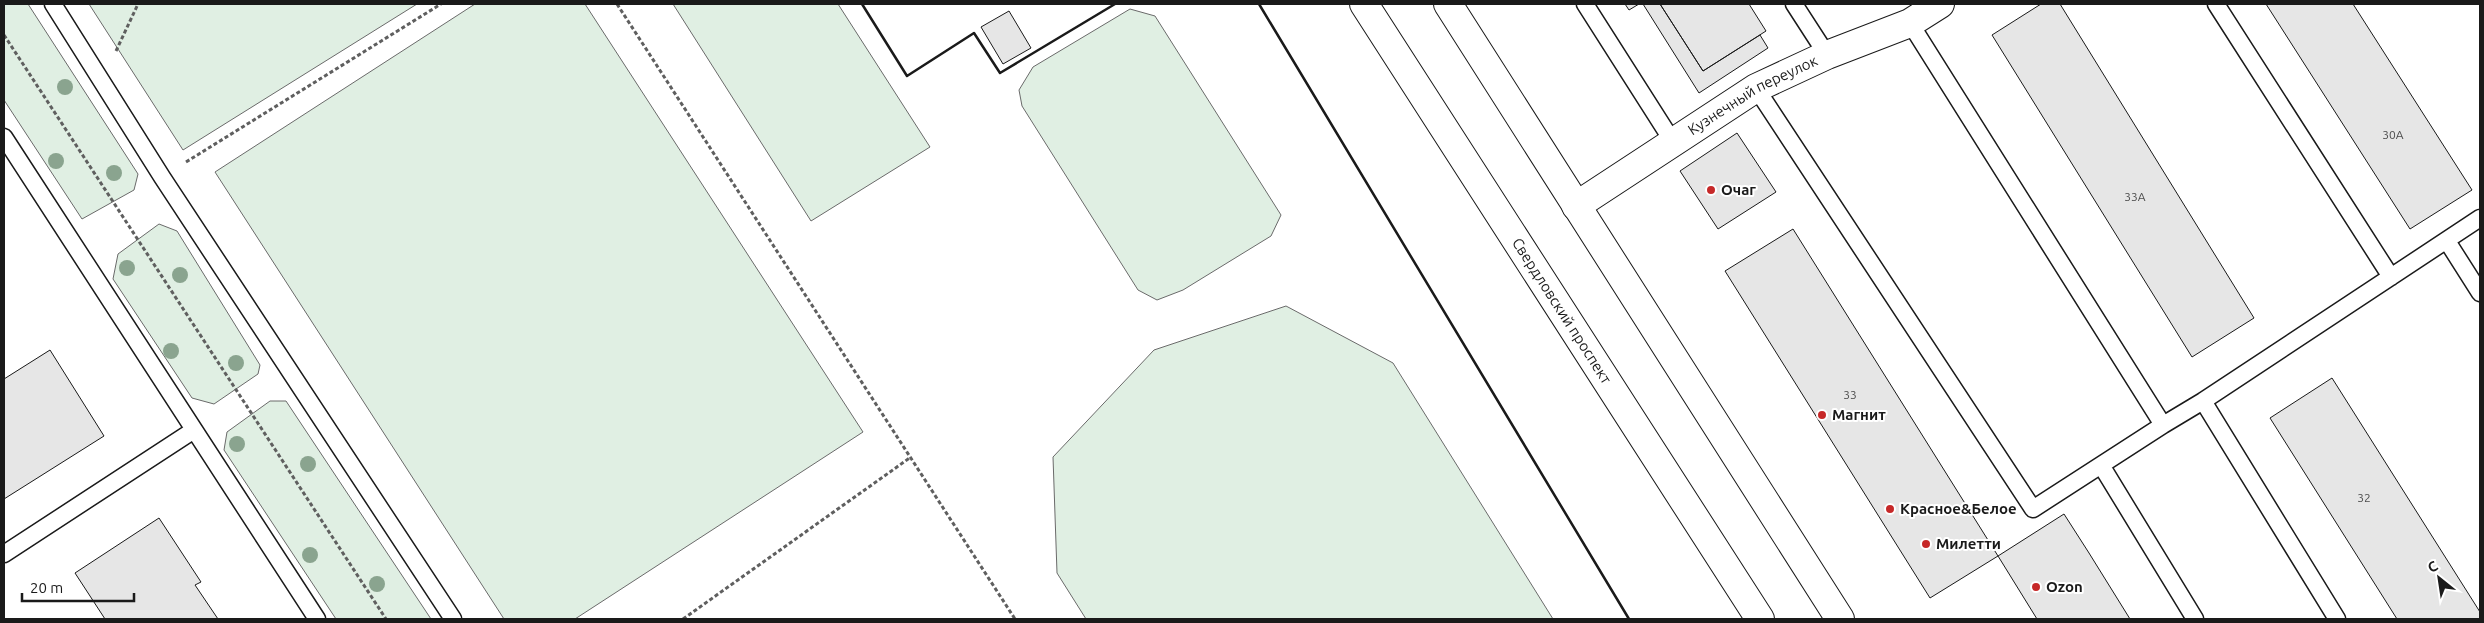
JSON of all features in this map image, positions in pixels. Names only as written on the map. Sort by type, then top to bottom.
[{"type":"main road","name":"Свердловский проспект","points":[[1364,4],[1760,619]]},
{"type":"main road","points":[[1448,4],[1840,619]]},
{"type":"main road","name":"Кузнечный переулок","points":[[1576,206],[1756,88],[1827,55],[1910,23],[1940,4]]},
{"type":"lane","points":[[53,4],[162,177],[453,619]]},
{"type":"lane","points":[[1585,4],[1673,142]]},
{"type":"lane","points":[[1794,4],[1827,55]]},
{"type":"lane","points":[[2216,4],[2392,277]]},
{"type":"lane","points":[[1910,23],[2163,425]]},
{"type":"lane","points":[[1756,88],[2034,509],[2203,401],[2448,241],[2480,218]]},
{"type":"lane","points":[[4,137],[317,619]]},
{"type":"lane","points":[[2448,241],[2480,293]]},
{"type":"lane","points":[[2203,401],[2336,619]]},
{"type":"lane","points":[[4,554],[194,430]]},
{"type":"lane","points":[[2101,465],[2195,619]]},
{"type":"path","points":[[102,82],[138,4]]},
{"type":"path","points":[[162,177],[441,4]]},
{"type":"path","points":[[618,4],[1015,619]]},
{"type":"path","points":[[4,35],[386,619]]},
{"type":"path","points":[[683,619],[911,458]]},
{"type":"green space","points":[[4,4],[28,4],[138,174],[134,190],[82,219],[4,100]]},
{"type":"green space","points":[[89,4],[417,4],[183,150]]},
{"type":"green space","points":[[475,4],[585,4],[863,432],[575,619],[504,619],[215,172]]},
{"type":"green space","points":[[673,4],[838,4],[930,147],[811,221]]},
{"type":"green space","points":[[1130,9],[1155,16],[1281,215],[1271,236],[1183,290],[1157,300],[1138,290],[1022,106],[1019,90],[1033,67]]},
{"type":"green space","points":[[159,224],[177,231],[260,365],[258,374],[214,404],[192,398],[113,279],[118,254]]},
{"type":"green space","points":[[1286,306],[1393,363],[1553,619],[1086,619],[1057,573],[1053,457],[1154,350]]},
{"type":"green space","points":[[270,401],[286,401],[431,619],[336,619],[224,450],[227,432]]},
{"type":"building","points":[[1625,4],[1639,4],[1629,10]]},
{"type":"building","points":[[1643,4],[1660,4],[1703,71],[1760,35],[1768,48],[1699,93]]},
{"type":"building","points":[[1660,4],[1749,4],[1766,31],[1703,71]]},
{"type":"building","points":[[2041,4],[2060,4],[2254,318],[2192,357],[1992,35]]},
{"type":"building","points":[[2266,4],[2353,4],[2472,190],[2410,229]]},
{"type":"building","points":[[1009,11],[1031,48],[1003,64],[981,27]]},
{"type":"building","points":[[1737,133],[1776,192],[1718,229],[1680,171]]},
{"type":"building","points":[[1793,229],[1998,556],[1930,598],[1725,271]]},
{"type":"building","points":[[50,350],[104,436],[4,499],[4,379]]},
{"type":"building","points":[[2332,378],[2480,612],[2480,619],[2397,619],[2270,418]]},
{"type":"building","points":[[2064,514],[2130,619],[2037,619],[1998,556]]},
{"type":"building","points":[[159,518],[201,582],[195,585],[218,619],[105,619],[75,573]]},
{"type":"wall","points":[[862,4],[907,76],[974,33],[1000,73],[1115,4]]},
{"type":"wall","points":[[1259,4],[1629,619]]},
{"type":"place","name":"Очаг","points":[[1711,190]]},
{"type":"place","name":"Магнит","points":[[1822,415]]},
{"type":"place","name":"Красное&Белое","points":[[1890,509]]},
{"type":"place","name":"Милетти","points":[[1926,544]]},
{"type":"place","name":"Ozon","points":[[2036,587]]}]
